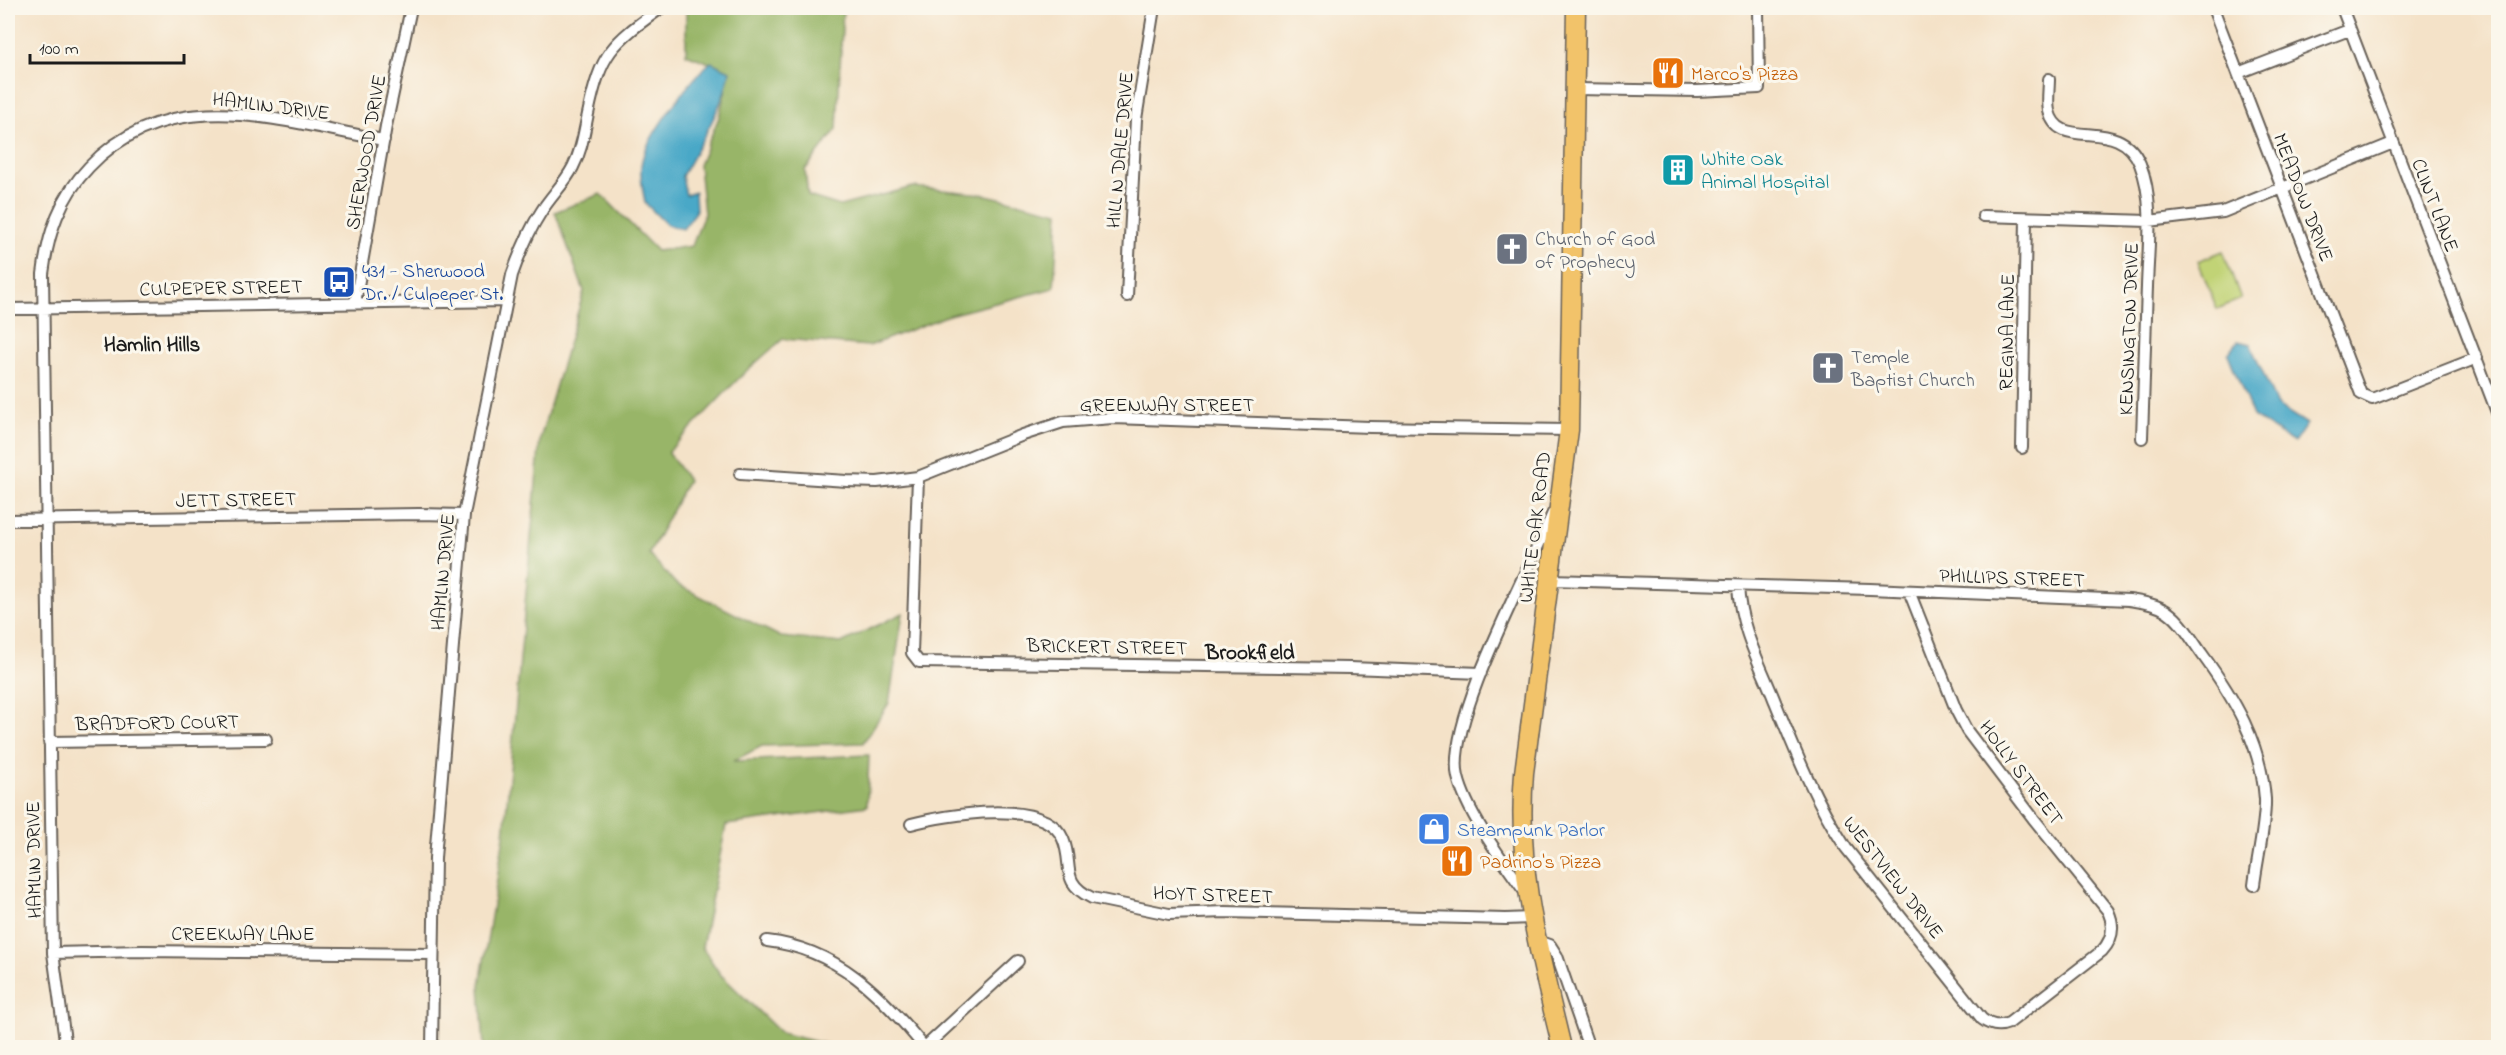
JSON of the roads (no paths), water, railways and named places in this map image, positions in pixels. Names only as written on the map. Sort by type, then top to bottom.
[{"type":"main road","name":"WHITE OAK ROAD","points":[[1562,1047],[1527,894],[1522,797],[1569,430],[1576,8]]},
{"type":"street","name":"SHERWOOD DRIVE","points":[[355,303],[384,140],[411,8]]},
{"type":"street","name":"HAMLIN DRIVE","points":[[432,1047],[435,858],[464,516],[512,275],[526,237],[543,208],[572,170],[578,156],[596,79],[602,65],[620,39],[661,8]]},
{"type":"street","name":"HILL N DALE DRIVE","points":[[1127,296],[1136,119],[1154,8]]},
{"type":"street","points":[[1575,89],[1697,91],[1759,88],[1758,8]]},
{"type":"street","name":"MEADOW DRIVE","points":[[2213,8],[2359,391],[2365,398],[2372,399],[2477,358]]},
{"type":"street","name":"CLINT LANE","points":[[2342,8],[2499,415]]},
{"type":"street","points":[[2238,73],[2349,30]]},
{"type":"street","name":"KENSINGTON DRIVE","points":[[2049,79],[2050,112],[2058,127],[2074,134],[2111,137],[2130,148],[2141,166],[2149,221],[2142,438]]},
{"type":"street","name":"HAMLIN DRIVE","points":[[66,1047],[53,953],[43,308],[45,254],[50,233],[64,199],[96,160],[112,146],[144,127],[183,116],[219,114],[296,123],[384,140]]},
{"type":"street","points":[[1983,216],[2149,221],[2223,212],[2250,203],[2281,188],[2393,143]]},
{"type":"street","name":"REGINA LANE","points":[[2022,448],[2026,218]]},
{"type":"street","name":"CULPEPER STREET","points":[[8,309],[507,301]]},
{"type":"street","name":"GREENWAY STREET","points":[[740,474],[847,482],[877,482],[918,477],[1023,435],[1063,422],[1113,418],[1370,427],[1569,430]]},
{"type":"street","points":[[1527,894],[1480,824],[1458,777],[1457,758],[1460,735],[1481,673],[1557,504],[1566,467]]},
{"type":"street","name":"BRICKERT STREET","points":[[918,477],[912,653],[919,662],[1350,668],[1481,673]]},
{"type":"street","name":"JETT STREET","points":[[8,520],[419,514],[464,516]]},
{"type":"street","name":"PHILLIPS STREET","points":[[1551,580],[2129,600],[2167,611],[2188,633],[2228,690],[2250,732],[2259,764],[2265,801],[2254,885]]},
{"type":"street","name":"WESTVIEW DRIVE","points":[[1738,586],[1743,623],[1810,785],[1829,822],[1846,848],[1982,1019],[1995,1026],[2009,1023],[2093,958]]},
{"type":"street","name":"HOLLY STREET","points":[[1909,591],[1956,710],[1968,731],[2111,917],[2113,932],[2111,939],[2093,958]]},
{"type":"street","name":"BRADFORD COURT","points":[[49,742],[266,739]]},
{"type":"street","name":"HOYT STREET","points":[[911,825],[957,814],[1008,813],[1043,819],[1057,830],[1062,838],[1070,879],[1083,894],[1154,912],[1531,918]]},
{"type":"street","points":[[1536,940],[1545,942],[1554,949],[1589,1047]]},
{"type":"street","points":[[767,941],[801,947],[857,976],[875,991],[924,1047],[1018,961]]},
{"type":"street","name":"CREEKWAY LANE","points":[[53,953],[153,951],[433,954]]},
{"type":"water","points":[[711,62],[730,71],[716,112],[682,176],[686,195],[695,192],[696,212],[683,229],[667,225],[645,203],[641,166],[650,141],[669,111]]},
{"type":"water","points":[[2238,341],[2250,344],[2277,405],[2307,424],[2294,443],[2253,416],[2228,354]]},
{"type":"place","name":"Marco's Pizza","points":[[1668,73]]},
{"type":"place","name":"White Oak Animal Hospital","points":[[1678,170]]},
{"type":"place","name":"Church of God of Prophecy","points":[[1512,249]]},
{"type":"place","name":"431 - Sherwood Dr. / Culpeper St.","points":[[339,282]]},
{"type":"place","name":"Temple Baptist Church","points":[[1828,368]]},
{"type":"place","name":"Steampunk Parlor","points":[[1434,829]]},
{"type":"place","name":"Padrino's Pizza","points":[[1457,861]]},
{"type":"district","name":"Hamlin Hills","points":[[152,344]]},
{"type":"district","name":"Brookfield","points":[[1250,652]]}]
